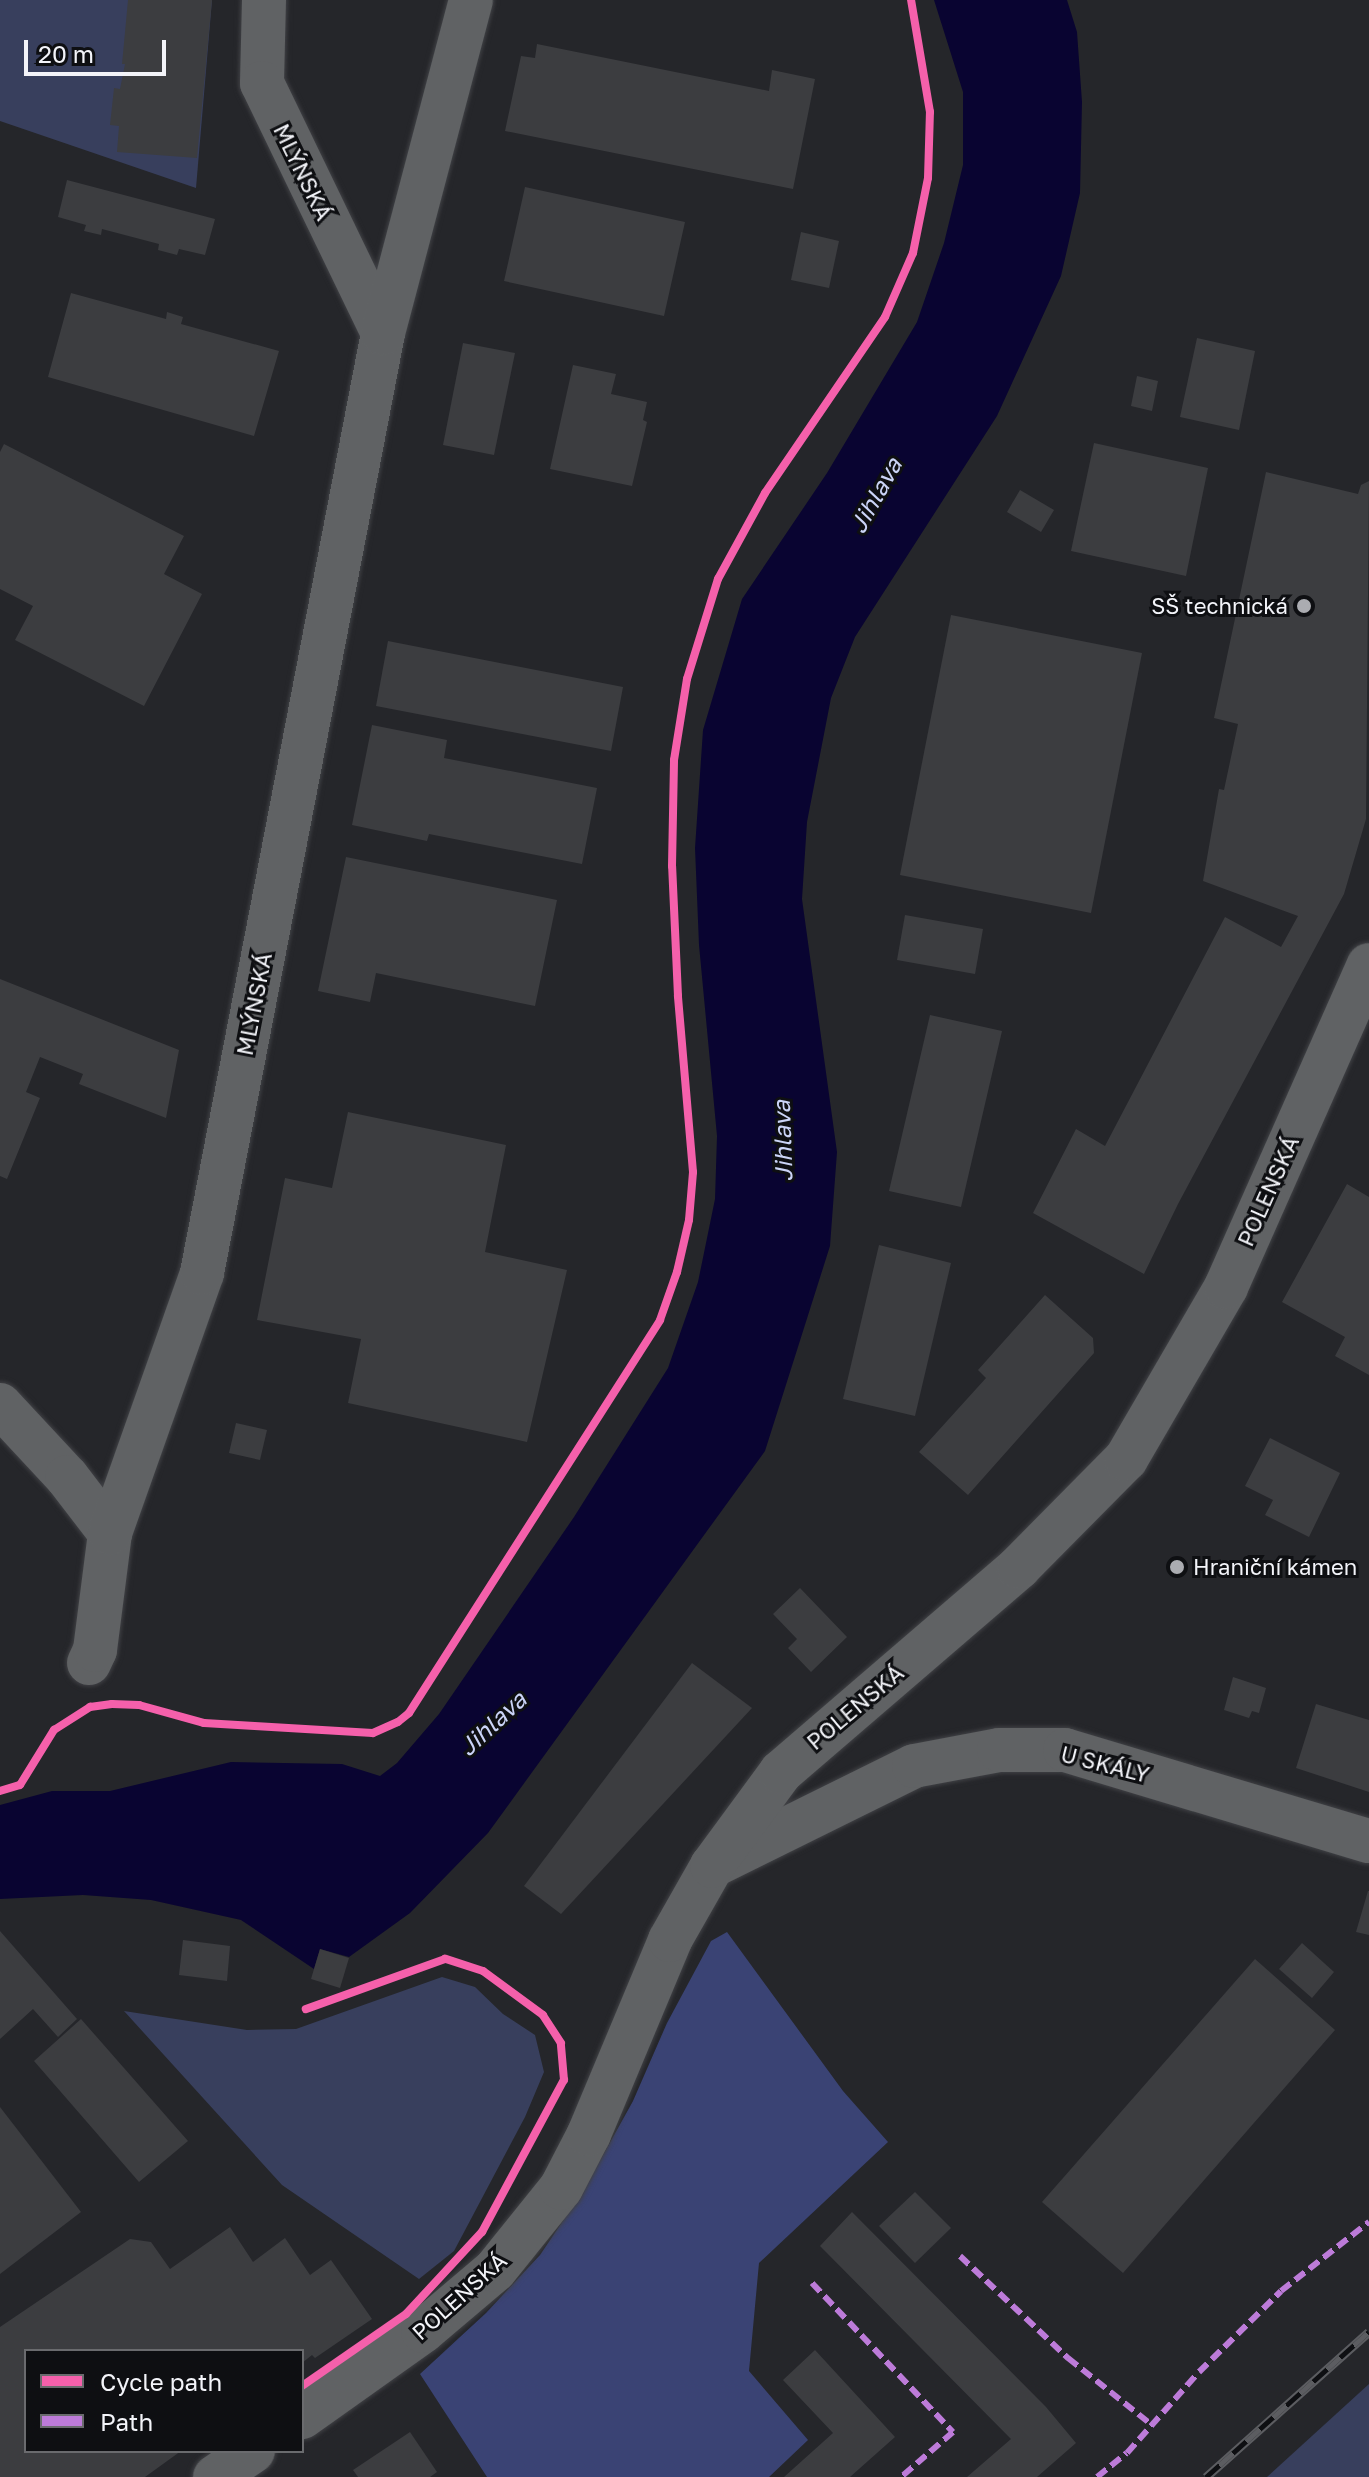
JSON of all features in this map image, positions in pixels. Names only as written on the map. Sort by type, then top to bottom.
[{"type":"street","name":"MLÝNSKÁ","points":[[264,0],[262,83],[383,333]]},
{"type":"street","name":"MLÝNSKÁ","points":[[89,1663],[95,1650],[110,1533],[202,1273],[383,333],[471,0]]},
{"type":"street","name":"POLENSKÁ","points":[[304,2416],[423,2331],[495,2270],[561,2188],[589,2134],[670,1940],[712,1866],[781,1772],[1019,1567],[1126,1459],[1226,1287],[1369,965]]},
{"type":"street","points":[[0,1405],[67,1477],[110,1533]]},
{"type":"street","name":"U SKÁLY","points":[[712,1866],[914,1766],[999,1750],[1065,1750],[1369,1841]]},
{"type":"street","points":[[215,2477],[250,2453]]},
{"type":"shaded area","points":[[0,0],[212,0],[196,188],[0,121]]},
{"type":"shaded area","points":[[727,1932],[843,2091],[888,2142],[759,2263],[749,2371],[808,2440],[769,2477],[487,2477],[420,2374],[486,2313],[540,2255],[583,2191],[633,2101],[667,2023],[711,1941]]},
{"type":"shaded area","points":[[442,1977],[475,1987],[503,2014],[535,2035],[544,2072],[525,2117],[454,2251],[419,2279],[282,2185],[124,2011],[247,2030],[296,2029]]},
{"type":"shaded area","points":[[1369,2384],[1369,2477],[1267,2477]]},
{"type":"water","name":"Jihlava","points":[[934,0],[1067,0],[1077,32],[1082,102],[1080,193],[1061,276],[997,416],[855,637],[831,698],[807,822],[802,899],[837,1152],[830,1246],[765,1451],[488,1833],[410,1913],[349,1957],[320,1949],[314,1969],[241,1920],[151,1900],[83,1895],[0,1899],[0,1805],[52,1791],[110,1791],[231,1762],[342,1764],[380,1776],[397,1763],[439,1714],[574,1517],[668,1368],[698,1282],[715,1199],[717,1136],[699,945],[695,848],[703,730],[742,599],[827,473],[917,322],[944,243],[963,165],[963,92]]},
{"type":"building","points":[[128,0],[212,0],[197,158],[117,152],[119,126],[110,125],[114,88],[120,89],[125,64],[122,64]]},
{"type":"building","points":[[537,44],[769,91],[772,70],[815,79],[793,189],[505,131],[521,56],[535,58]]},
{"type":"building","points":[[67,180],[215,219],[205,255],[179,249],[177,255],[158,250],[159,244],[102,229],[101,235],[84,231],[86,225],[58,217]]},
{"type":"building","points":[[525,187],[685,222],[664,316],[504,281]]},
{"type":"building","points":[[801,232],[839,241],[829,288],[791,280]]},
{"type":"building","points":[[71,293],[166,319],[167,312],[183,317],[181,324],[279,351],[254,436],[48,377]]},
{"type":"building","points":[[1197,338],[1255,351],[1239,430],[1180,417]]},
{"type":"building","points":[[463,343],[515,353],[494,455],[443,445]]},
{"type":"building","points":[[573,365],[616,374],[611,394],[647,402],[643,420],[647,422],[632,486],[550,469]]},
{"type":"building","points":[[1137,376],[1158,381],[1152,411],[1131,406]]},
{"type":"building","points":[[1094,443],[1208,468],[1186,576],[1071,551]]},
{"type":"building","points":[[4,444],[184,536],[164,574],[202,594],[144,706],[15,640],[33,606],[0,589],[0,452]]},
{"type":"building","name":"SŠ technická","points":[[1266,472],[1358,494],[1361,485],[1369,481],[1366,819],[1344,894],[1178,1204],[1144,1274],[1033,1213],[1076,1129],[1105,1146],[1225,917],[1281,947],[1298,916],[1203,881],[1219,789],[1224,790],[1238,724],[1214,718]]},
{"type":"building","points":[[1020,490],[1054,510],[1041,532],[1007,512]]},
{"type":"building","points":[[951,615],[1142,653],[1091,913],[900,875]]},
{"type":"building","points":[[388,641],[623,687],[611,751],[376,706]]},
{"type":"building","points":[[372,725],[447,740],[444,758],[597,788],[582,864],[429,834],[427,841],[352,825]]},
{"type":"building","points":[[346,857],[557,900],[535,1006],[376,973],[370,1002],[318,991]]},
{"type":"building","points":[[905,915],[983,929],[975,974],[897,960]]},
{"type":"building","points":[[0,979],[179,1050],[166,1118],[79,1084],[83,1074],[40,1057],[26,1092],[40,1098],[7,1179],[0,1176]]},
{"type":"building","points":[[930,1015],[1002,1031],[961,1207],[889,1191]]},
{"type":"building","points":[[348,1112],[506,1145],[485,1252],[567,1270],[527,1442],[348,1403],[361,1339],[257,1320],[285,1178],[332,1188]]},
{"type":"building","points":[[1347,1184],[1369,1197],[1369,1375],[1335,1356],[1345,1337],[1282,1302]]},
{"type":"building","points":[[879,1245],[951,1263],[915,1416],[843,1399]]},
{"type":"building","points":[[1045,1295],[1093,1338],[1094,1353],[968,1495],[919,1452],[986,1378],[978,1370]]},
{"type":"building","points":[[236,1423],[267,1430],[260,1460],[229,1453]]},
{"type":"building","points":[[1270,1438],[1340,1473],[1309,1537],[1265,1515],[1273,1500],[1245,1486]]},
{"type":"building","points":[[800,1588],[847,1637],[811,1672],[788,1648],[797,1639],[773,1614]]},
{"type":"building","points":[[692,1663],[752,1708],[561,1914],[524,1886]]},
{"type":"building","points":[[1233,1677],[1266,1688],[1259,1713],[1252,1711],[1249,1718],[1224,1710]]},
{"type":"building","points":[[1316,1704],[1369,1720],[1369,1792],[1296,1768]]},
{"type":"building","points":[[1369,1891],[1369,1935],[1356,1932]]},
{"type":"building","points":[[0,1931],[77,2019],[58,2037],[33,2009],[0,2039]]},
{"type":"building","points":[[183,1940],[230,1946],[227,1981],[179,1975]]},
{"type":"building","points":[[1302,1943],[1334,1972],[1312,1998],[1279,1969]]},
{"type":"building","points":[[320,1949],[349,1958],[340,1988],[311,1979]]},
{"type":"building","points":[[1255,1959],[1335,2030],[1123,2273],[1042,2202]]},
{"type":"building","points":[[81,2019],[188,2141],[139,2182],[34,2061]]},
{"type":"building","points":[[0,2107],[81,2212],[0,2274]]},
{"type":"building","points":[[915,2192],[951,2228],[915,2263],[879,2226]]},
{"type":"building","points":[[852,2212],[1046,2407],[1076,2443],[1037,2477],[967,2477],[1011,2439],[820,2246]]},
{"type":"building","points":[[230,2227],[253,2262],[285,2238],[310,2275],[331,2260],[372,2319],[315,2358],[312,2355],[304,2361],[304,2349],[24,2349],[24,2453],[178,2453],[145,2477],[0,2477],[0,2327],[130,2239],[151,2242],[170,2269]]},
{"type":"building","points":[[815,2350],[895,2437],[850,2477],[784,2477],[833,2433],[783,2380]]},
{"type":"building","points":[[410,2432],[437,2472],[430,2477],[358,2477],[353,2470]]},
{"type":"railway","points":[[1206,2477],[1369,2332]]},
{"type":"marked path","points":[[1097,2477],[1127,2453],[1199,2372],[1281,2291],[1369,2222]]},
{"type":"marked path","points":[[960,2256],[1068,2358],[1152,2425]]},
{"type":"marked path","points":[[812,2283],[953,2432],[901,2477]]},
{"type":"cycle path","points":[[0,1791],[20,1785],[54,1730],[90,1707],[139,1705],[204,1723],[373,1733],[398,1722],[409,1713],[660,1320],[677,1272],[689,1220],[693,1172],[678,996],[672,866],[674,760],[687,679],[718,579],[765,493],[885,317],[913,253],[928,178],[930,112],[911,0]]},
{"type":"cycle path","points":[[304,2385],[406,2314],[482,2232],[564,2080],[561,2043],[543,2015],[483,1971],[445,1959],[306,2009]]},
{"type":"place","name":"SŠ technická","points":[[1304,606]]},
{"type":"place","name":"Hraniční kámen","points":[[1177,1567]]}]
